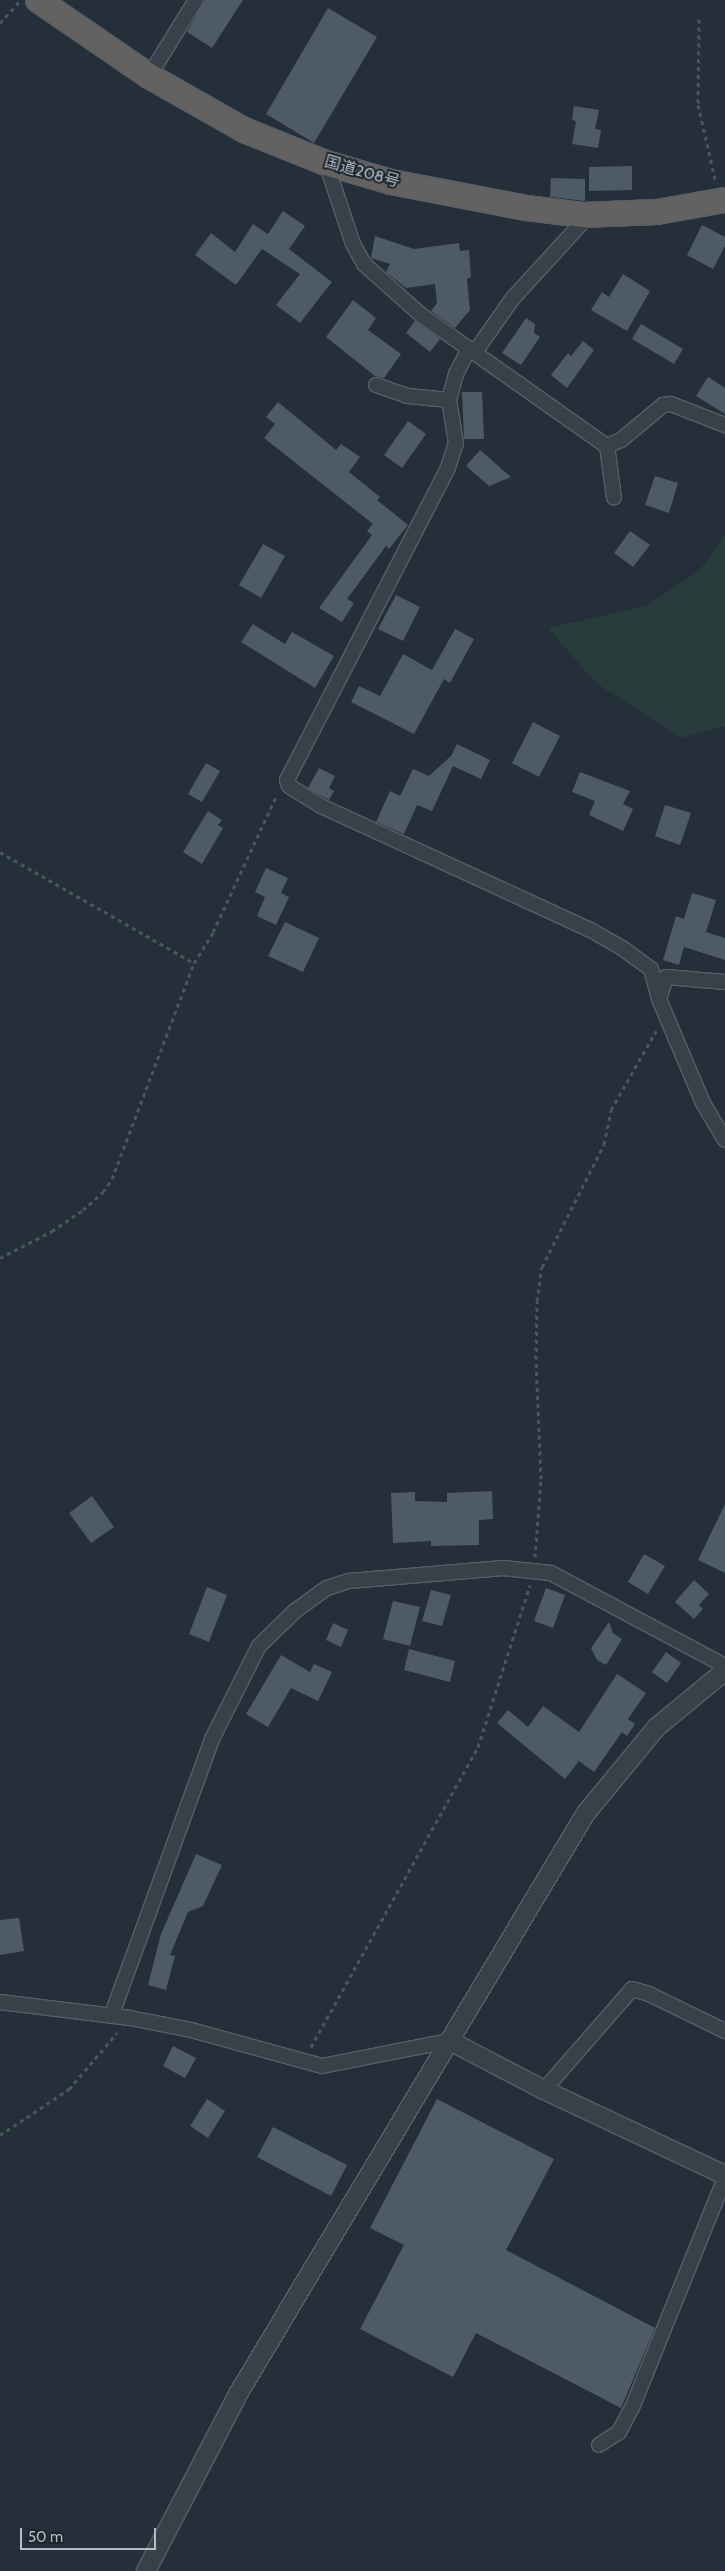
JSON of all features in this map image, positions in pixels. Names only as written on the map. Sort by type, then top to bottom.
[{"type":"highway","name":"国道208号","points":[[38,0],[149,76],[244,130],[326,163],[426,189],[526,208],[583,215],[657,212],[723,200]]},
{"type":"street","points":[[149,76],[196,0]]},
{"type":"street","points":[[326,163],[353,244],[364,264],[421,315],[607,446],[614,498]]},
{"type":"street","points":[[583,215],[580,225],[512,298],[456,374],[450,400],[456,443],[448,468],[287,780],[289,786],[321,806],[622,948],[650,969],[659,999],[704,1104],[725,1140]]},
{"type":"street","points":[[376,385],[408,396],[450,400]]},
{"type":"street","points":[[607,446],[621,440],[663,405],[671,404],[725,425]]},
{"type":"street","points":[[659,999],[666,977],[725,982]]},
{"type":"street","points":[[112,2014],[212,1739],[259,1646],[295,1611],[327,1588],[349,1581],[503,1568],[551,1573],[596,1595],[725,1666]]},
{"type":"street","points":[[146,2571],[238,2394],[450,2041],[477,1990],[586,1812],[656,1727],[725,1671]]},
{"type":"street","points":[[544,2090],[632,1989],[649,1994],[725,2031]]},
{"type":"street","points":[[0,2002],[112,2014],[191,2030],[322,2066],[450,2041],[544,2090],[725,2177],[632,2408],[619,2432],[599,2445]]},
{"type":"path","points":[[0,22],[21,0]]},
{"type":"path","points":[[700,19],[698,105],[723,200]]},
{"type":"path","points":[[0,1258],[52,1231],[103,1192],[112,1178],[194,963],[213,932],[281,786],[289,786]]},
{"type":"path","points":[[0,852],[194,963]]},
{"type":"path","points":[[303,2060],[478,1747],[534,1572],[541,1479],[536,1359],[537,1301],[542,1267],[604,1144],[611,1110],[666,1013]]},
{"type":"path","points":[[0,2135],[69,2089],[130,2018]]},
{"type":"green space","points":[[725,536],[725,726],[681,738],[596,683],[548,628],[646,606],[699,571]]},
{"type":"building","points":[[205,0],[243,0],[212,48],[187,32]]},
{"type":"building","points":[[328,8],[377,37],[314,143],[266,114]]},
{"type":"building","points":[[574,106],[599,110],[595,129],[601,130],[598,148],[572,144],[576,122],[572,119]]},
{"type":"building","points":[[632,166],[632,190],[589,191],[589,167]]},
{"type":"building","points":[[551,178],[585,179],[585,201],[550,197]]},
{"type":"building","points":[[283,211],[305,226],[289,249],[332,282],[300,323],[276,305],[300,274],[262,249],[236,285],[195,255],[211,233],[235,252],[253,224],[268,234]]},
{"type":"building","points":[[702,225],[725,237],[725,246],[713,269],[687,255]]},
{"type":"building","points":[[375,236],[414,249],[459,243],[460,251],[469,250],[471,277],[467,279],[470,310],[455,328],[431,311],[437,303],[435,284],[406,288],[386,272],[390,264],[371,258]]},
{"type":"building","points":[[623,274],[650,291],[627,331],[591,310],[602,292],[609,297]]},
{"type":"building","points":[[353,300],[376,318],[368,330],[401,354],[384,378],[375,376],[326,337]]},
{"type":"building","points":[[526,318],[535,324],[534,333],[540,337],[521,365],[502,353]]},
{"type":"building","points":[[415,321],[440,339],[430,352],[406,333]]},
{"type":"building","points":[[641,324],[683,349],[674,364],[632,339]]},
{"type":"building","points":[[583,341],[594,350],[567,388],[551,375],[568,353],[571,356]]},
{"type":"building","points":[[708,377],[725,388],[725,414],[696,396]]},
{"type":"building","points":[[462,392],[482,392],[484,439],[464,439]]},
{"type":"building","points":[[278,402],[336,450],[341,444],[360,457],[349,472],[380,497],[377,500],[408,525],[389,549],[386,546],[347,599],[354,603],[342,622],[319,608],[372,535],[367,531],[373,524],[264,438],[275,424],[266,417]]},
{"type":"building","points":[[408,421],[426,434],[402,468],[384,455]]},
{"type":"building","points":[[480,450],[511,477],[489,486],[466,466]]},
{"type":"building","points":[[655,476],[678,483],[669,513],[645,505]]},
{"type":"building","points":[[630,531],[650,545],[633,567],[614,553]]},
{"type":"building","points":[[263,544],[285,556],[261,598],[239,585]]},
{"type":"building","points":[[396,595],[420,607],[403,641],[378,629]]},
{"type":"building","points":[[253,624],[285,644],[292,632],[334,656],[315,688],[241,642]]},
{"type":"building","points":[[455,629],[474,639],[450,683],[444,679],[414,734],[351,702],[359,686],[380,696],[403,654],[432,670]]},
{"type":"building","points":[[533,722],[560,736],[539,777],[512,763]]},
{"type":"building","points":[[457,744],[490,760],[481,779],[453,766],[432,811],[417,805],[404,834],[376,822],[390,791],[400,796],[413,769],[429,776],[451,756]]},
{"type":"building","points":[[206,763],[220,771],[202,802],[188,794]]},
{"type":"building","points":[[319,768],[335,776],[329,788],[334,791],[329,800],[308,788]]},
{"type":"building","points":[[580,772],[630,791],[623,804],[633,809],[623,831],[589,815],[595,801],[572,792]]},
{"type":"building","points":[[665,805],[691,813],[680,845],[655,836]]},
{"type":"building","points":[[208,811],[222,820],[218,825],[223,828],[202,864],[183,852]]},
{"type":"building","points":[[266,868],[288,878],[281,893],[289,897],[276,925],[257,916],[265,897],[255,892]]},
{"type":"building","points":[[692,893],[716,900],[706,932],[725,938],[725,960],[684,947],[679,965],[663,960],[676,916],[684,919]]},
{"type":"building","points":[[285,922],[319,938],[303,972],[268,956]]},
{"type":"building","points":[[492,1491],[493,1519],[479,1520],[479,1545],[431,1546],[431,1541],[393,1543],[391,1493],[415,1492],[415,1501],[447,1502],[447,1493]]},
{"type":"building","points":[[92,1496],[114,1527],[91,1543],[69,1513]]},
{"type":"building","points":[[725,1504],[725,1573],[698,1560]]},
{"type":"building","points":[[644,1554],[665,1566],[648,1594],[628,1582]]},
{"type":"building","points":[[694,1580],[709,1594],[699,1605],[703,1609],[694,1619],[675,1602]]},
{"type":"building","points":[[207,1587],[227,1595],[209,1642],[189,1634]]},
{"type":"building","points":[[546,1588],[565,1595],[553,1628],[534,1621]]},
{"type":"building","points":[[431,1590],[451,1595],[442,1626],[422,1621]]},
{"type":"building","points":[[393,1601],[420,1607],[410,1646],[383,1639]]},
{"type":"building","points":[[609,1622],[613,1633],[622,1639],[606,1665],[597,1660],[591,1648]]},
{"type":"building","points":[[333,1623],[348,1630],[341,1647],[326,1640]]},
{"type":"building","points":[[409,1649],[455,1661],[450,1682],[404,1670]]},
{"type":"building","points":[[666,1652],[681,1663],[667,1683],[652,1672]]},
{"type":"building","points":[[281,1655],[310,1672],[314,1664],[332,1672],[318,1701],[291,1688],[268,1727],[246,1714]]},
{"type":"building","points":[[617,1674],[646,1693],[628,1719],[635,1724],[627,1736],[622,1732],[594,1772],[579,1761],[565,1779],[497,1723],[508,1710],[528,1727],[543,1706],[579,1732]]},
{"type":"building","points":[[196,1854],[222,1865],[203,1906],[188,1912],[170,1955],[175,1956],[166,1990],[148,1985],[161,1934]]},
{"type":"building","points":[[19,1918],[24,1951],[0,1955],[0,1920]]},
{"type":"building","points":[[173,2046],[196,2058],[185,2078],[163,2066]]},
{"type":"building","points":[[207,2099],[225,2111],[208,2138],[190,2126]]},
{"type":"building","points":[[437,2099],[554,2159],[506,2250],[655,2328],[621,2408],[476,2333],[453,2377],[360,2329],[404,2245],[370,2228]]},
{"type":"building","points":[[273,2127],[347,2165],[331,2196],[257,2157]]}]
